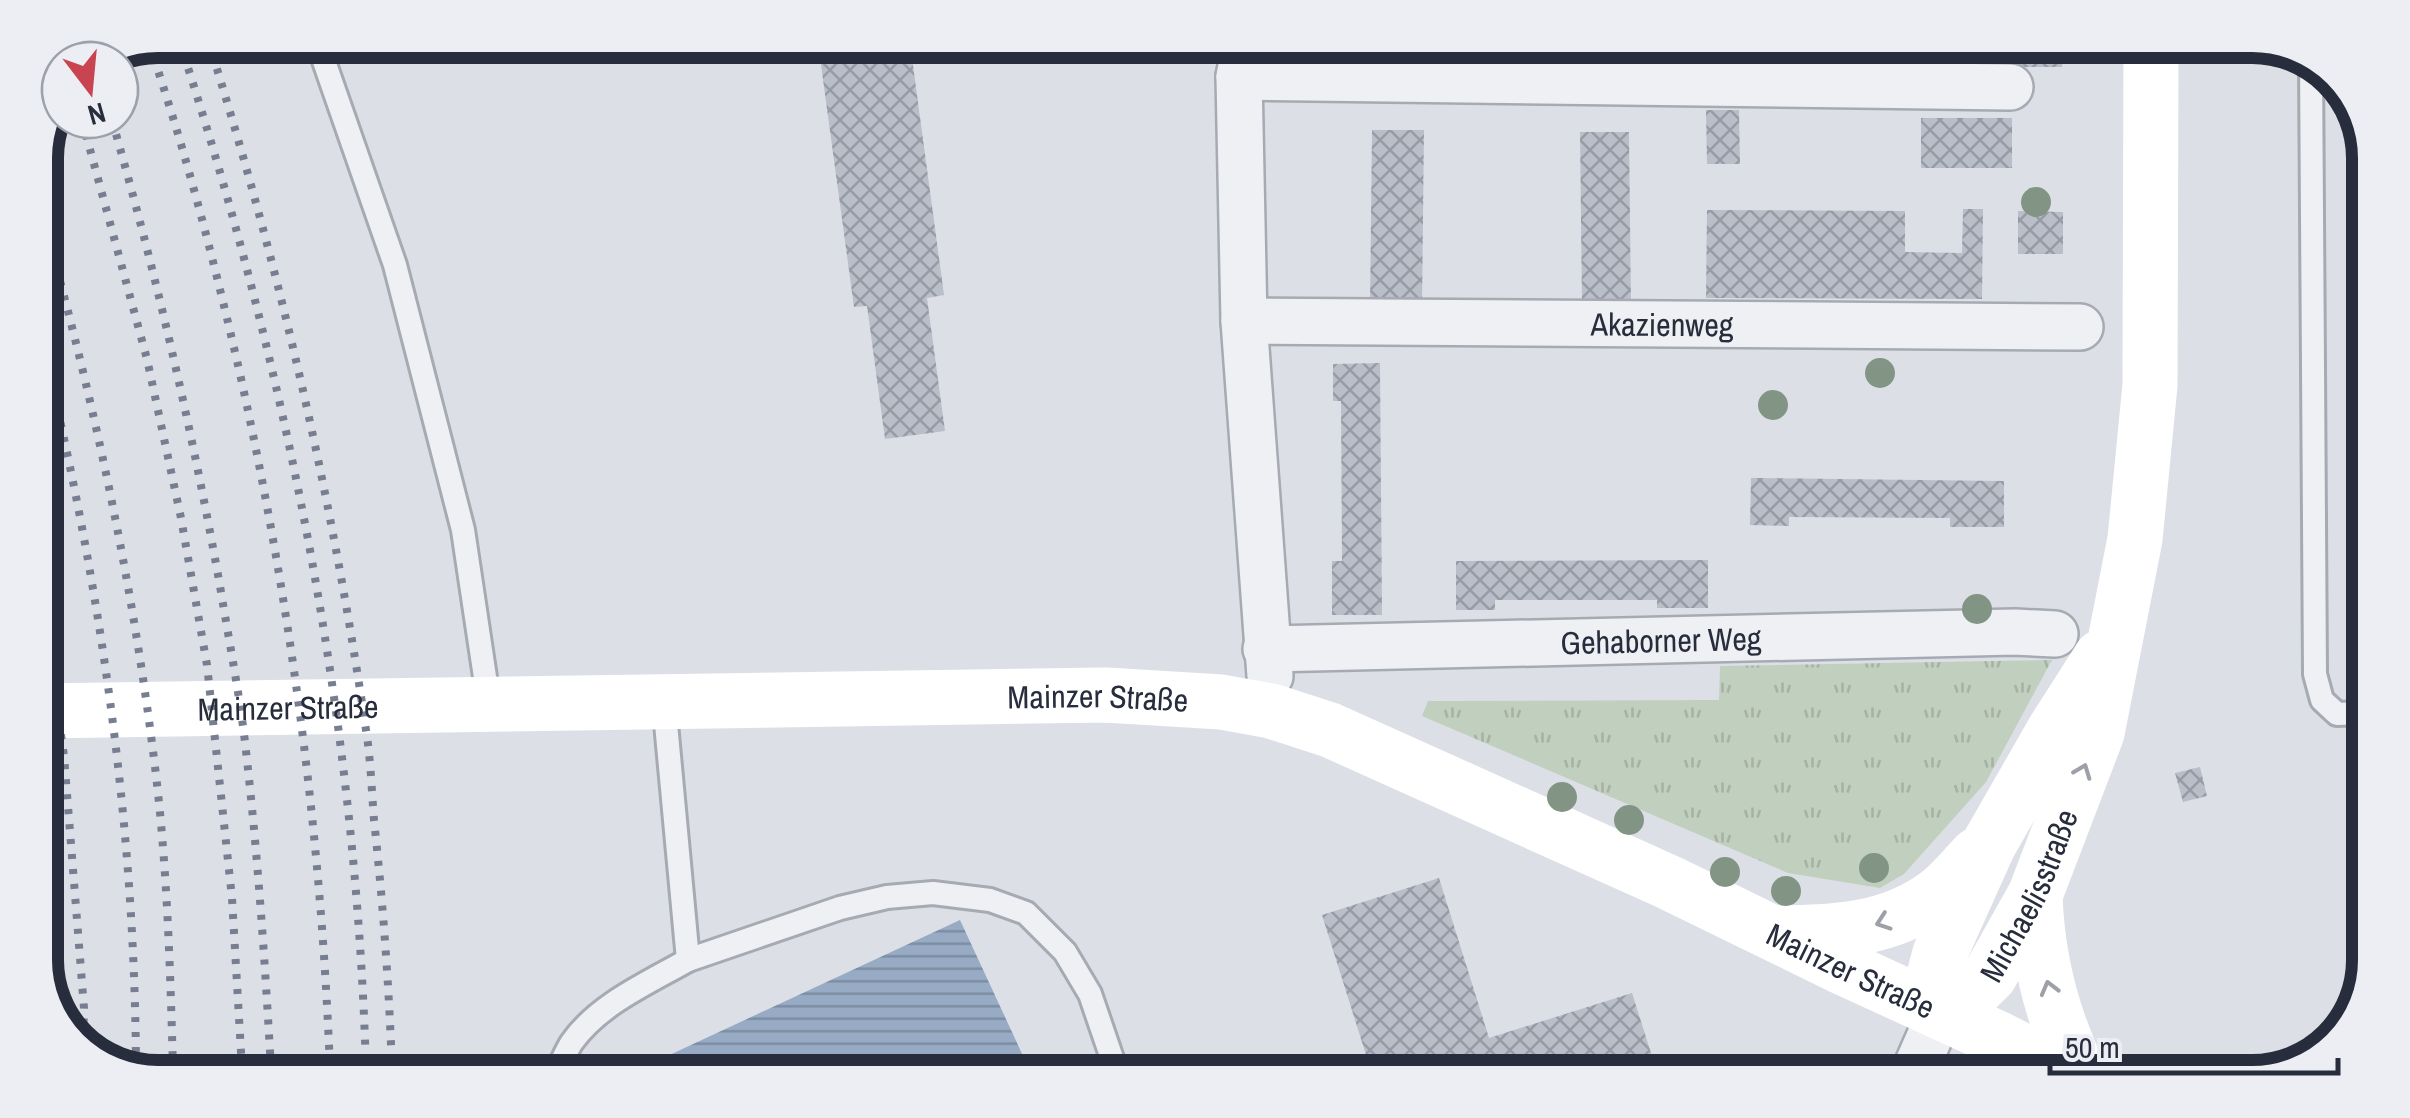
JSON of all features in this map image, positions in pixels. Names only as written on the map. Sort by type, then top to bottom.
[{"type":"main road","name":"Michaelisstraße","points":[[2116,634],[2055,729],[1989,844],[1940,953],[1934,976],[1941,1011],[1990,975],[2035,894],[2097,733],[2135,539],[2150,385],[2151,58]]},
{"type":"main road","name":"Mainzer Straße","points":[[58,711],[1106,695],[1221,702],[1272,711],[1330,730],[1660,878],[2043,1060]]},
{"type":"main road","points":[[1774,933],[1840,931],[1900,916],[1937,895],[1989,844]]},
{"type":"main road","points":[[2035,894],[2041,956],[2071,1060]]},
{"type":"street","points":[[1272,711],[1244,320],[1242,61],[2010,87]]},
{"type":"street","name":"Akazienweg","points":[[1244,320],[2080,327]]},
{"type":"street","name":"Gehaborner Weg","points":[[1266,650],[2055,634]]},
{"type":"street","points":[[1919,1060],[1941,1011]]},
{"type":"lane","points":[[324,58],[395,265],[463,530],[488,704]]},
{"type":"lane","points":[[2312,77],[2315,674],[2322,700],[2338,714],[2352,713]]},
{"type":"lane","points":[[664,702],[688,960]]},
{"type":"lane","points":[[563,1060],[572,1042],[598,1015],[688,960],[840,908],[887,897],[934,893],[990,900],[1026,914],[1065,952],[1090,994],[1113,1060]]},
{"type":"green space","points":[[2052,660],[1986,782],[1904,874],[1880,888],[1788,873],[1422,716],[1428,701],[1719,700],[1720,666]]},
{"type":"water","points":[[960,920],[1025,1060],[659,1060]]},
{"type":"building","points":[[820,58],[912,58],[944,295],[927,298],[945,431],[885,439],[867,306],[854,307]]},
{"type":"building","points":[[1371,58],[1421,58],[1421,64],[1371,63]]},
{"type":"building","points":[[1581,58],[1637,58],[1637,67],[1581,66]]},
{"type":"building","points":[[1798,58],[1851,58],[1851,63],[1798,63]]},
{"type":"building","points":[[2008,58],[2062,58],[2062,67],[2008,67]]},
{"type":"building","points":[[1706,110],[1739,110],[1740,164],[1707,164]]},
{"type":"building","points":[[1921,118],[2012,118],[2012,168],[1921,168]]},
{"type":"building","points":[[1372,130],[1424,130],[1422,307],[1370,306]]},
{"type":"building","points":[[1580,132],[1629,132],[1631,306],[1582,307]]},
{"type":"building","points":[[1963,209],[1983,209],[1982,299],[1706,298],[1707,210],[1905,211],[1905,252],[1962,253]]},
{"type":"building","points":[[2018,211],[2063,212],[2063,254],[2018,254]]},
{"type":"building","points":[[1380,363],[1382,615],[1332,615],[1332,561],[1342,561],[1341,401],[1333,401],[1333,364]]},
{"type":"building","points":[[1751,478],[2004,481],[2004,527],[1950,527],[1950,518],[1789,517],[1789,526],[1750,525]]},
{"type":"building","points":[[1708,560],[1708,608],[1657,608],[1657,600],[1495,600],[1495,610],[1456,610],[1456,561]]},
{"type":"building","points":[[2200,767],[2207,796],[2183,802],[2175,773]]},
{"type":"building","points":[[1439,878],[1489,1038],[1632,993],[1653,1060],[1368,1060],[1322,915]]},
{"type":"railway","points":[[154,58],[219,284],[273,540],[311,804],[330,1060]]},
{"type":"railway","points":[[185,58],[253,292],[310,548],[348,808],[366,1060]]},
{"type":"railway","points":[[213,58],[282,301],[339,565],[369,753],[391,1060]]},
{"type":"railway","points":[[87,140],[147,359],[207,665],[232,898],[241,1060]]},
{"type":"railway","points":[[117,140],[185,410],[234,668],[254,830],[270,1060]]},
{"type":"railway","points":[[58,276],[107,478],[144,683],[165,870],[173,1060]]},
{"type":"railway","points":[[58,412],[80,516],[110,699],[129,884],[136,1058]]},
{"type":"railway","points":[[58,714],[83,1027]]}]
